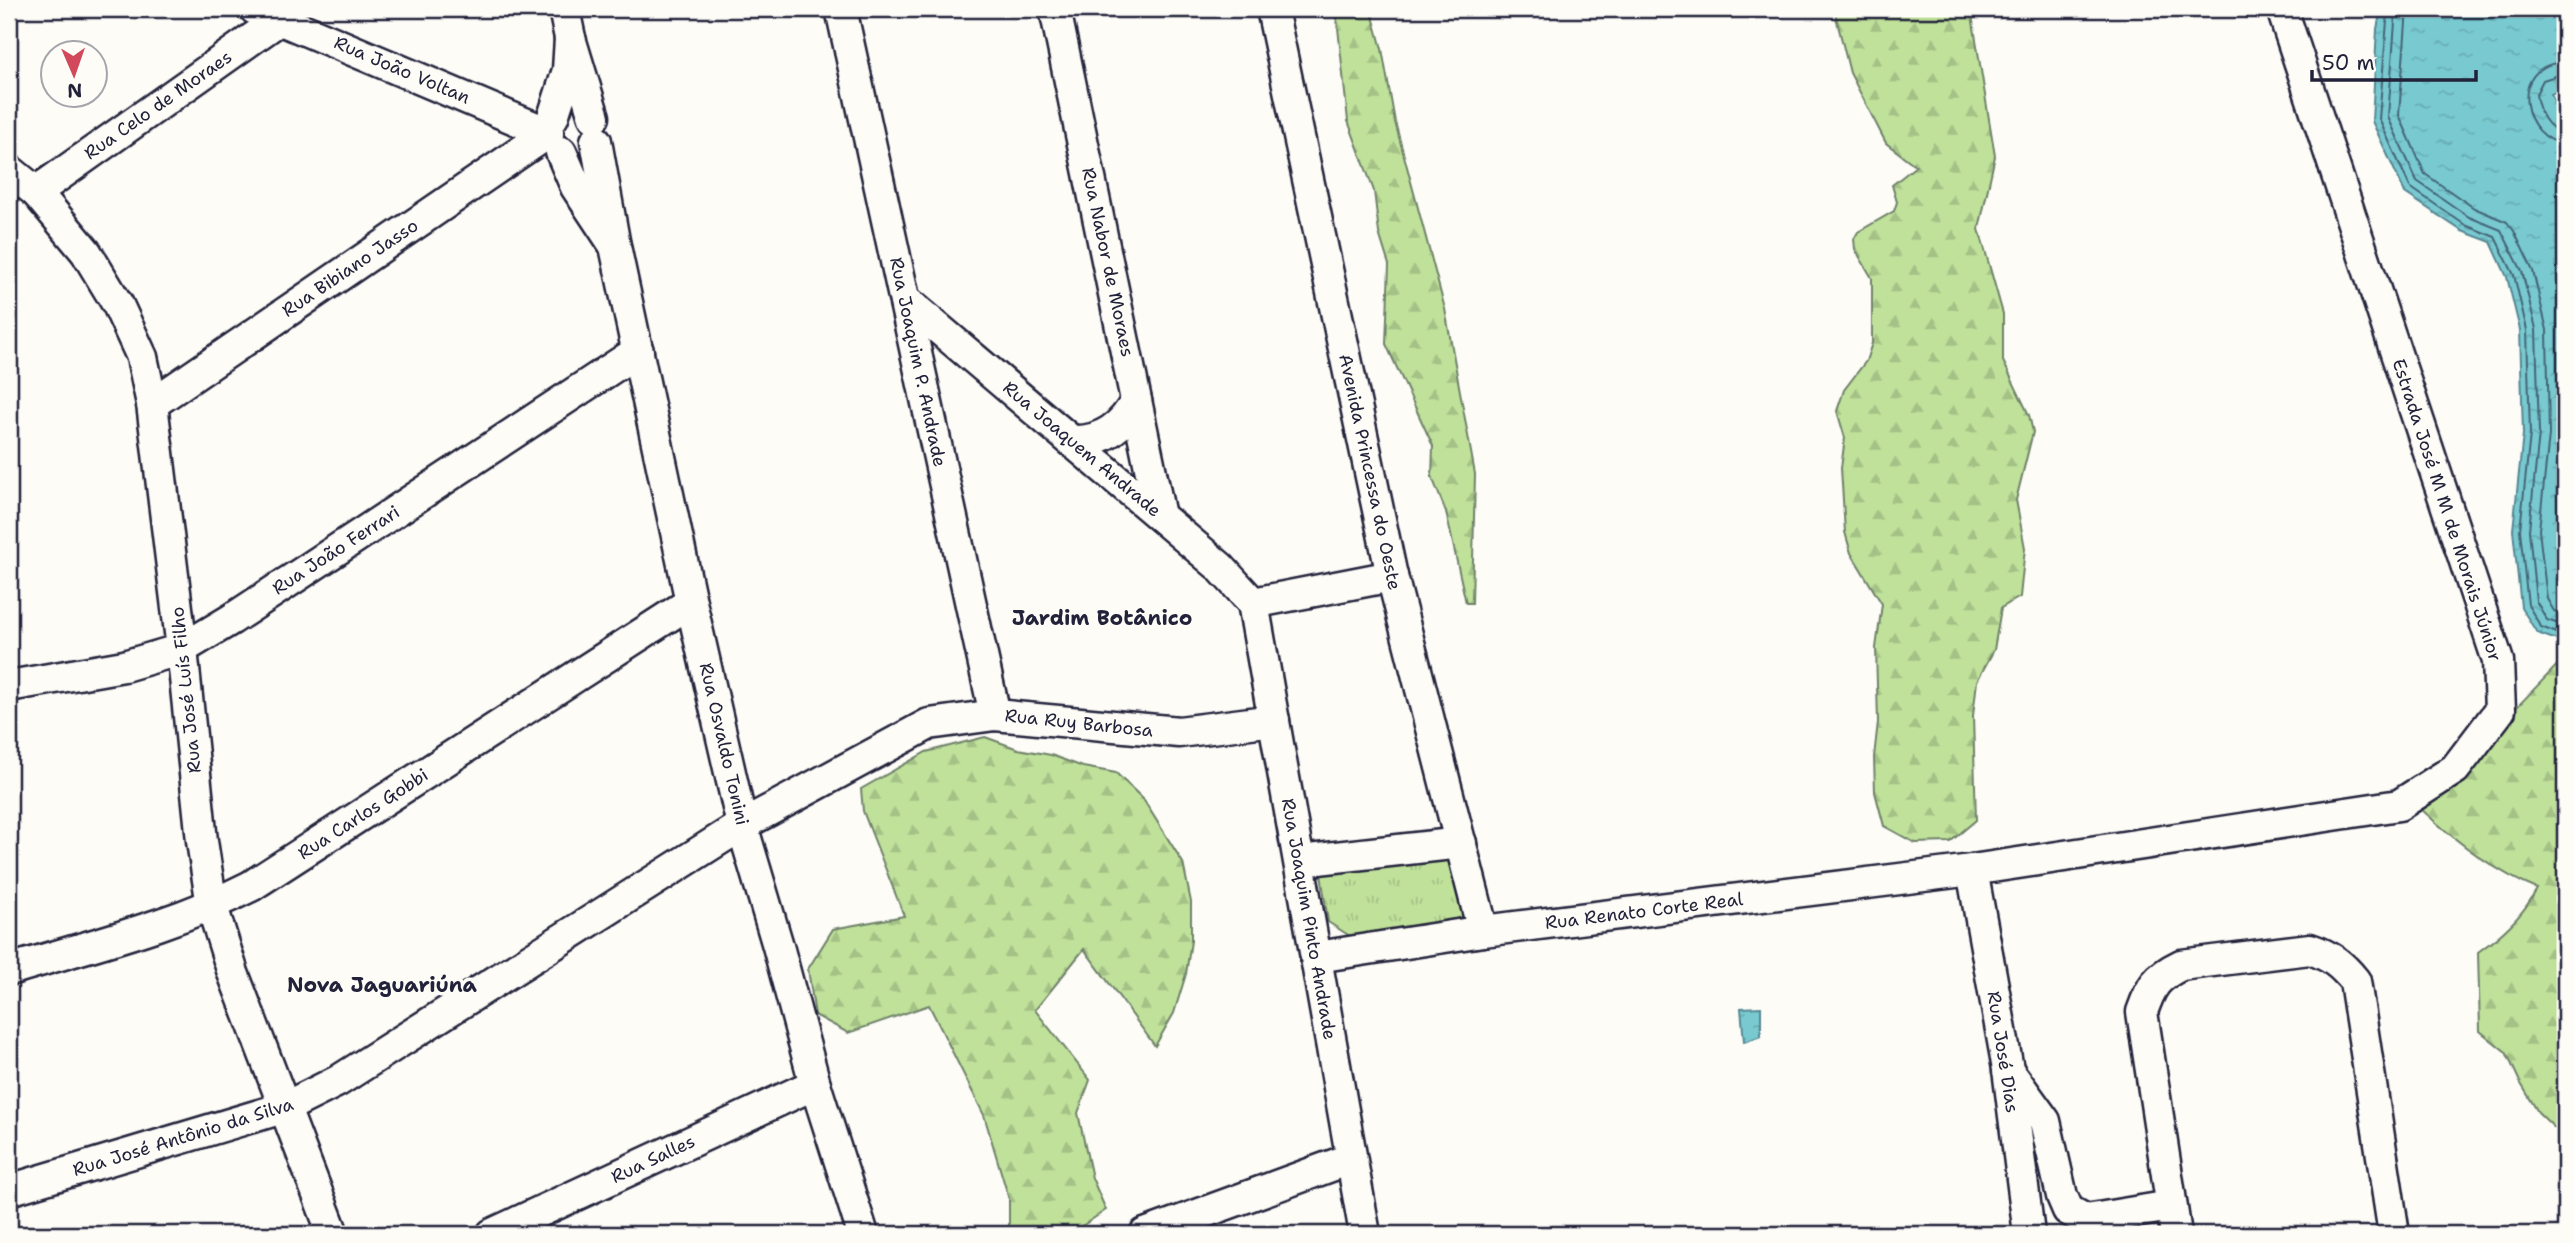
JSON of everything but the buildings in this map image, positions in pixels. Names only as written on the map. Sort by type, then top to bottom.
[{"type":"street","name":"Rua Osvaldo Tonini","points":[[564,9],[595,129],[615,246],[691,603],[742,825],[815,1084],[863,1234]]},
{"type":"street","name":"Rua Joaquim P. Andrade","points":[[841,9],[995,715]]},
{"type":"street","name":"Rua Nabor de Moraes","points":[[1055,9],[1160,516]]},
{"type":"street","name":"Avenida Princessa do Oeste","points":[[1272,9],[1392,576],[1483,932]]},
{"type":"street","name":"Estrada José M M de Morais Júnior","points":[[1972,870],[2399,804],[2455,769],[2500,710],[2498,661],[2282,9]]},
{"type":"street","name":"Rua João Voltan","points":[[267,14],[554,134]]},
{"type":"street","name":"Rua Celo de Moraes","points":[[36,192],[267,14]]},
{"type":"street","name":"Rua Osvaldo Tonini","points":[[570,38],[568,70],[554,134],[576,187],[615,246]]},
{"type":"street","points":[[573,106],[588,111],[595,129],[584,153],[576,155],[554,134],[558,111],[573,106]]},
{"type":"street","name":"Rua Bibiano Jasso","points":[[152,404],[554,134]]},
{"type":"street","name":"Rua José Luís Filho","points":[[9,170],[36,192],[86,252],[118,305],[142,357],[152,404],[202,841],[212,906],[233,973],[333,1234]]},
{"type":"street","name":"Rua Joaquem Andrade","points":[[905,300],[1220,566],[1253,603]]},
{"type":"street","name":"Rua João Ferrari","points":[[9,686],[124,666],[182,649],[244,611],[638,351]]},
{"type":"street","points":[[1073,441],[1089,442],[1105,435],[1127,419],[1136,401]]},
{"type":"street","points":[[1253,603],[1392,576]]},
{"type":"street","name":"Rua Carlos Gobbi","points":[[9,970],[153,927],[212,906],[251,886],[691,603]]},
{"type":"street","name":"Rua Joaquim Pinto Andrade","points":[[1253,603],[1365,1234]]},
{"type":"street","name":"Rua Ruy Barbosa","points":[[742,825],[929,724],[995,715],[1179,733],[1274,720]]},
{"type":"street","name":"Rua José Antônio da Silva","points":[[9,1190],[286,1107],[338,1081],[742,825]]},
{"type":"street","points":[[1300,862],[1461,843]]},
{"type":"street","name":"Rua Renato Corte Real","points":[[1317,957],[1483,932],[1972,870]]},
{"type":"street","name":"Rua José Dias","points":[[1972,870],[2008,1069],[2029,1234]]},
{"type":"street","points":[[2008,1069],[2045,1121],[2062,1196],[2068,1210],[2086,1220],[2174,1220],[2142,1012],[2150,988],[2165,973],[2181,965],[2310,949],[2328,955],[2340,962],[2355,981],[2394,1234]]},
{"type":"street","name":"Rua Salles","points":[[492,1234],[815,1084]]},
{"type":"street","points":[[1145,1234],[1350,1159]]},
{"type":"green space","points":[[1336,9],[1371,9],[1382,49],[1395,122],[1445,309],[1475,474],[1472,603],[1466,603],[1446,512],[1432,477],[1433,446],[1386,344],[1389,265],[1379,233],[1374,191],[1348,121]]},
{"type":"green space","points":[[1834,9],[1971,9],[1995,156],[1979,229],[2003,314],[2003,361],[2029,415],[2033,432],[2016,500],[2025,548],[2020,597],[2001,608],[1994,650],[1977,681],[1973,716],[1976,820],[1950,842],[1915,843],[1884,826],[1875,792],[1874,757],[1878,722],[1876,648],[1882,604],[1851,553],[1845,532],[1841,468],[1845,438],[1837,411],[1844,390],[1866,361],[1872,343],[1872,278],[1855,249],[1854,239],[1858,232],[1894,211],[1897,202],[1892,185],[1916,166],[1886,143],[1850,73]]},
{"type":"green space","points":[[2565,657],[2565,1138],[2538,1112],[2506,1052],[2480,1031],[2478,952],[2511,924],[2537,889],[2475,854],[2420,808]]},
{"type":"green space","points":[[985,737],[1018,749],[1051,755],[1083,767],[1116,773],[1143,799],[1183,863],[1191,902],[1191,941],[1186,974],[1174,1013],[1155,1046],[1084,949],[1035,1010],[1090,1080],[1078,1113],[1092,1178],[1106,1210],[1070,1234],[1009,1234],[1009,1199],[984,1115],[929,1005],[848,1033],[815,1015],[808,969],[833,929],[904,916],[863,811],[861,789],[926,752]]},
{"type":"green space","points":[[1450,850],[1466,928],[1353,938],[1328,922],[1320,867]]},
{"type":"water","points":[[2381,9],[2565,9],[2565,88],[2551,94],[2560,115],[2565,119],[2565,643],[2537,633],[2521,607],[2513,530],[2523,434],[2520,330],[2507,277],[2491,242],[2462,231],[2405,193],[2372,121],[2377,29]]},
{"type":"water","points":[[1761,1007],[1761,1036],[1744,1042],[1741,1008]]},
{"type":"district","name":"Jardim Botânico","points":[[1102,618]]},
{"type":"district","name":"Nova Jaguariúna","points":[[382,985]]}]
